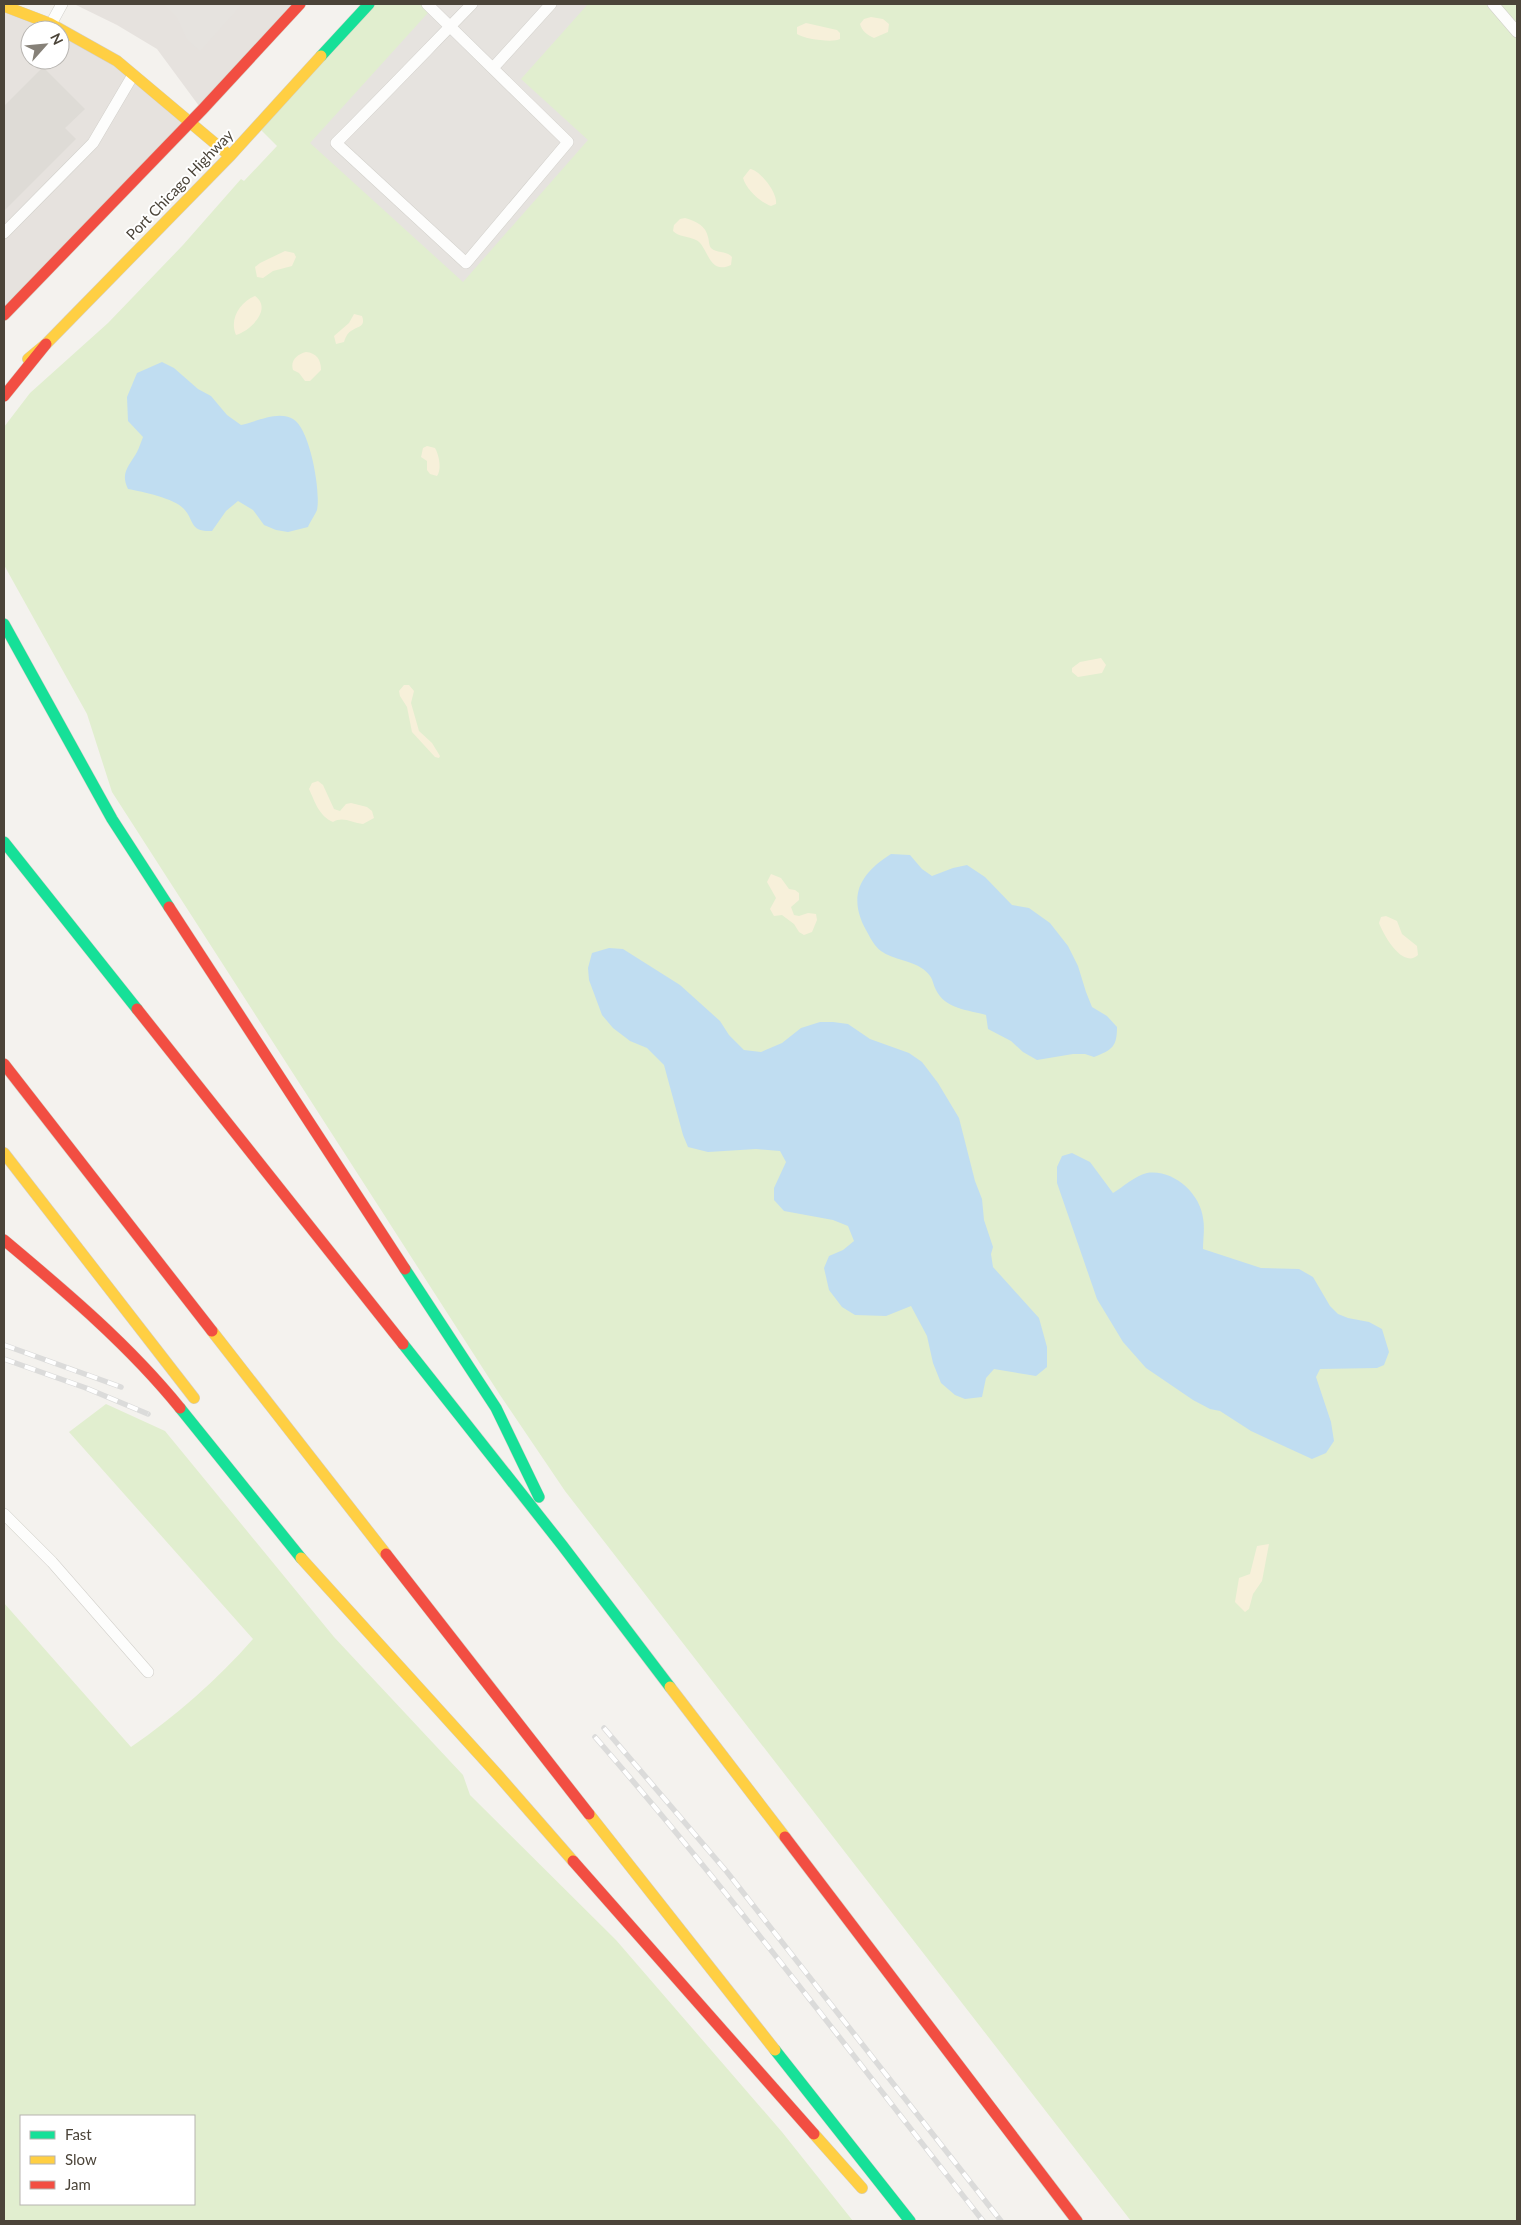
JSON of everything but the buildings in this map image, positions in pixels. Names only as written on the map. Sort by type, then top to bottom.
[{"type":"main road","points":[[4,315],[190,122],[300,4]]},
{"type":"main road","name":"Port Chicago Highway","points":[[4,380],[46,344],[230,156],[369,4]]},
{"type":"main road","points":[[5,7],[40,20]]},
{"type":"main road","points":[[70,35],[117,61],[230,156]]},
{"type":"main road","points":[[4,396],[46,344]]},
{"type":"main road","points":[[4,624],[112,819],[496,1408],[562,1545]]},
{"type":"main road","points":[[4,842],[562,1545],[1077,2221]]},
{"type":"main road","points":[[4,1064],[600,1829],[910,2221]]},
{"type":"main road","points":[[4,1152],[203,1409]]},
{"type":"main road","points":[[4,1240],[63,1289],[162,1386],[305,1563],[376,1644],[497,1774],[657,1959],[872,2199]]},
{"type":"main road","points":[[267,1497],[326,1583],[376,1644]]},
{"type":"lane","points":[[53,20],[62,4]]},
{"type":"lane","points":[[427,4],[450,26],[493,68],[568,142],[466,263],[336,143],[450,26],[472,4]]},
{"type":"lane","points":[[493,68],[551,4]]},
{"type":"lane","points":[[1493,4],[1517,32]]},
{"type":"lane","points":[[4,19],[5,7]]},
{"type":"lane","points":[[4,233],[93,143],[134,74]]},
{"type":"lane","points":[[4,1514],[52,1562],[148,1672]]},
{"type":"shaded area","points":[[74,4],[300,4],[202,110],[157,49],[117,25]]},
{"type":"shaded area","points":[[164,4],[242,4],[200,51],[187,39],[177,17]]},
{"type":"shaded area","points":[[436,4],[588,4],[521,79],[588,140],[463,282],[310,143]]},
{"type":"shaded area","points":[[4,6],[41,20],[20,20],[20,70],[70,70],[70,35],[117,61],[190,122],[4,315]]},
{"type":"green space","points":[[369,4],[1517,4],[1517,2221],[1131,2221],[565,1491],[500,1395],[112,792],[87,714],[4,565],[4,427],[30,393],[108,323],[183,245],[241,179],[244,181],[277,146],[257,126]]},
{"type":"green space","points":[[106,1404],[165,1431],[334,1637],[463,1775],[470,1795],[616,1940],[782,2132],[853,2221],[4,2221],[4,1603],[131,1747],[195,1697],[253,1639],[69,1432]]},
{"type":"sand","points":[[871,17],[883,19],[889,24],[888,32],[874,38],[869,36],[860,24],[864,19]]},
{"type":"sand","points":[[806,23],[837,30],[840,33],[840,39],[831,41],[819,40],[797,34],[797,27]]},
{"type":"sand","points":[[750,169],[759,173],[768,183],[776,199],[776,204],[771,206],[763,202],[747,187],[743,178]]},
{"type":"sand","points":[[685,218],[697,222],[703,227],[707,233],[711,248],[730,255],[732,257],[731,265],[718,266],[709,258],[700,243],[673,231],[674,225],[680,219]]},
{"type":"sand","points":[[285,251],[294,253],[296,257],[292,266],[273,271],[263,278],[257,277],[255,267]]},
{"type":"sand","points":[[255,296],[260,301],[261,313],[253,324],[242,333],[236,335],[234,323],[237,312],[245,302]]},
{"type":"sand","points":[[354,314],[362,316],[363,322],[361,326],[350,332],[344,342],[336,344],[334,336],[349,323]]},
{"type":"sand","points":[[306,352],[317,357],[321,366],[321,370],[310,381],[305,381],[292,367],[295,358]]},
{"type":"sand","points":[[427,446],[435,448],[438,454],[440,466],[437,476],[430,474],[427,470],[427,461],[421,457],[423,448]]},
{"type":"sand","points":[[1101,658],[1106,665],[1102,673],[1078,677],[1072,672],[1072,668],[1080,662]]},
{"type":"sand","points":[[404,685],[409,685],[414,691],[411,703],[419,731],[432,743],[440,756],[439,758],[435,757],[412,732],[407,707],[399,691]]},
{"type":"sand","points":[[318,781],[323,785],[334,809],[340,811],[346,804],[351,803],[367,807],[372,811],[374,818],[363,824],[344,820],[333,822],[328,819],[318,808],[309,789],[312,783]]},
{"type":"sand","points":[[771,874],[781,878],[789,889],[799,893],[799,900],[791,907],[794,915],[816,914],[817,920],[812,932],[804,935],[782,915],[774,916],[770,909],[776,898],[767,882]]},
{"type":"sand","points":[[1386,916],[1397,921],[1402,934],[1417,946],[1418,955],[1406,958],[1390,943],[1379,923],[1381,917]]},
{"type":"sand","points":[[1269,1544],[1262,1581],[1253,1594],[1249,1609],[1245,1612],[1235,1602],[1239,1578],[1250,1574],[1257,1546]]},
{"type":"water","points":[[162,362],[174,368],[198,389],[211,396],[227,415],[241,425],[274,416],[281,416],[293,419],[299,425],[309,447],[316,476],[317,510],[308,527],[288,532],[276,530],[264,525],[253,510],[238,501],[226,511],[212,531],[199,530],[193,525],[187,513],[179,505],[158,496],[128,489],[125,474],[143,437],[128,421],[127,397],[137,373]]},
{"type":"water","points":[[891,854],[910,855],[922,869],[932,876],[967,865],[985,877],[1012,905],[1029,908],[1050,923],[1068,946],[1078,966],[1092,1007],[1107,1016],[1117,1027],[1116,1039],[1112,1047],[1094,1057],[1085,1054],[1073,1054],[1037,1060],[1023,1052],[1011,1041],[988,1029],[986,1015],[958,1008],[945,1001],[936,990],[931,977],[923,969],[886,954],[879,949],[874,944],[860,917],[858,896],[860,886],[865,877]]},
{"type":"water","points":[[609,948],[623,949],[680,985],[720,1021],[729,1035],[744,1050],[761,1052],[782,1043],[801,1028],[820,1022],[833,1022],[848,1024],[870,1039],[909,1053],[922,1062],[938,1083],[959,1118],[975,1181],[982,1199],[984,1220],[993,1247],[991,1254],[993,1267],[1039,1318],[1047,1347],[1047,1367],[1036,1376],[994,1369],[986,1378],[982,1397],[965,1399],[955,1395],[941,1383],[933,1363],[927,1336],[911,1306],[886,1316],[855,1315],[842,1307],[829,1290],[824,1268],[829,1256],[843,1250],[854,1241],[848,1226],[833,1220],[784,1211],[774,1200],[774,1188],[786,1162],[780,1151],[756,1149],[708,1152],[688,1147],[664,1065],[647,1048],[630,1041],[613,1028],[602,1015],[589,980],[588,968],[592,953]]},
{"type":"water","points":[[1072,1153],[1090,1162],[1113,1193],[1147,1173],[1157,1173],[1175,1179],[1191,1192],[1201,1209],[1204,1226],[1203,1249],[1261,1268],[1299,1269],[1313,1277],[1330,1306],[1338,1314],[1369,1322],[1382,1329],[1389,1352],[1384,1365],[1377,1368],[1320,1369],[1316,1377],[1331,1422],[1334,1441],[1326,1453],[1312,1459],[1251,1431],[1220,1411],[1210,1409],[1193,1400],[1146,1368],[1123,1342],[1097,1299],[1057,1183],[1057,1167],[1062,1156]]},
{"type":"railway","points":[[4,1345],[121,1387]]},
{"type":"railway","points":[[4,1359],[86,1388],[148,1414]]},
{"type":"railway","points":[[604,1728],[727,1872],[1001,2221]]},
{"type":"railway","points":[[595,1737],[744,1916],[983,2221]]},
{"type":"traffic: fast","points":[[321,56],[369,4]]},
{"type":"traffic: fast","points":[[4,624],[112,819],[169,907]]},
{"type":"traffic: fast","points":[[4,842],[137,1009]]},
{"type":"traffic: fast","points":[[405,1269],[496,1408],[539,1497]]},
{"type":"traffic: fast","points":[[403,1344],[562,1545],[670,1687]]},
{"type":"traffic: fast","points":[[180,1408],[301,1558]]},
{"type":"traffic: fast","points":[[775,2050],[910,2221]]},
{"type":"traffic: slow","points":[[4,6],[51,24],[117,61],[230,156]]},
{"type":"traffic: slow","points":[[28,359],[46,344],[230,156],[321,56]]},
{"type":"traffic: slow","points":[[4,1153],[194,1398]]},
{"type":"traffic: slow","points":[[212,1331],[386,1554]]},
{"type":"traffic: slow","points":[[301,1558],[497,1774],[573,1861]]},
{"type":"traffic: slow","points":[[670,1687],[785,1837]]},
{"type":"traffic: slow","points":[[589,1814],[775,2050]]},
{"type":"traffic: slow","points":[[814,2134],[862,2188]]},
{"type":"traffic: jam","points":[[4,315],[202,110],[300,4]]},
{"type":"traffic: jam","points":[[4,396],[46,344]]},
{"type":"traffic: jam","points":[[169,907],[405,1269]]},
{"type":"traffic: jam","points":[[137,1009],[403,1344]]},
{"type":"traffic: jam","points":[[4,1064],[212,1331]]},
{"type":"traffic: jam","points":[[4,1240],[73,1299],[118,1341],[140,1362],[180,1408]]},
{"type":"traffic: jam","points":[[386,1554],[589,1814]]},
{"type":"traffic: jam","points":[[785,1837],[1077,2221]]},
{"type":"traffic: jam","points":[[573,1861],[814,2134]]}]
